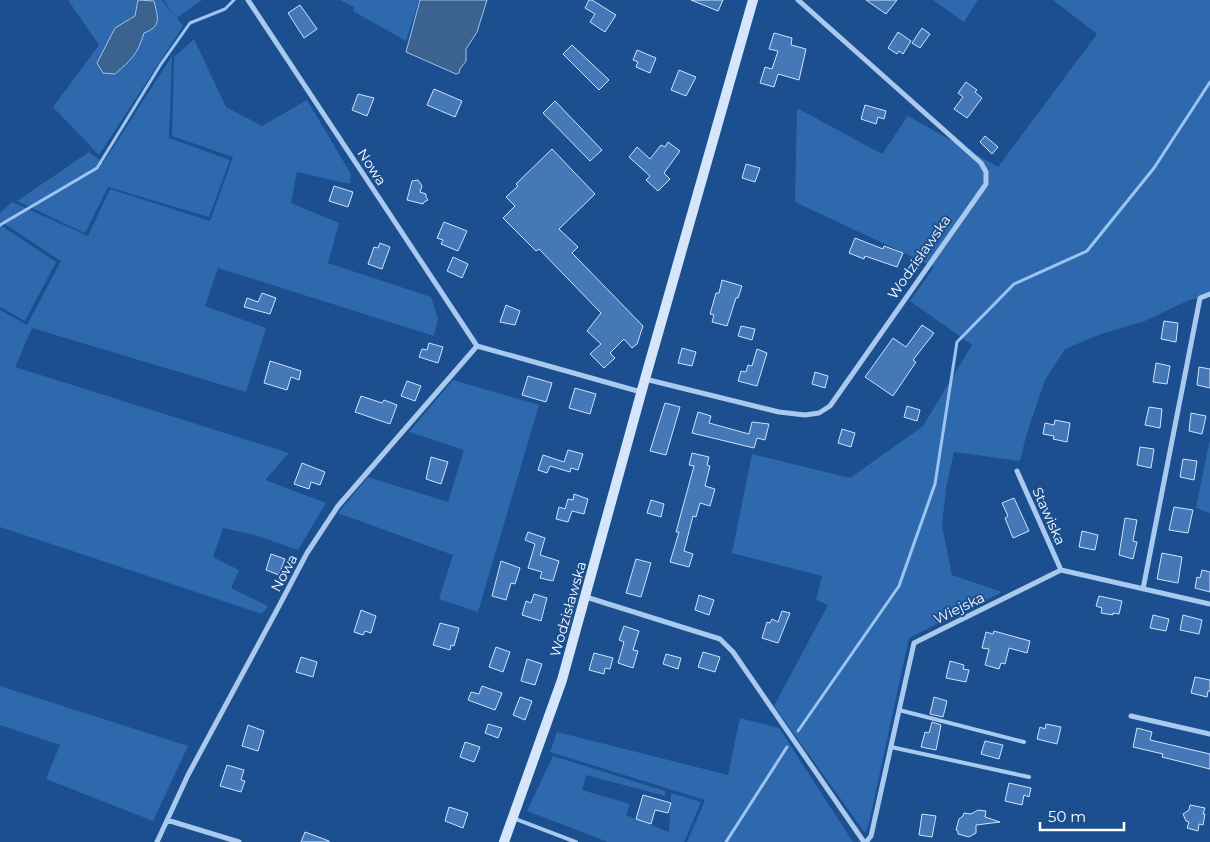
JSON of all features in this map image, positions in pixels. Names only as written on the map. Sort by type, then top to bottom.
[{"type":"street","name":"Nowa","points":[[158,842],[188,775],[307,553],[338,506],[477,346],[248,0]]},
{"type":"street","name":"Wodzisławska","points":[[504,842],[562,680],[645,378],[753,0]]},
{"type":"street","name":"Wodzisławska","points":[[645,378],[779,412],[805,415],[819,413],[830,406],[986,184],[986,172],[981,163],[798,0]]},
{"type":"street","points":[[1143,589],[1200,298],[1210,294]]},
{"type":"street","points":[[477,346],[642,392]]},
{"type":"street","name":"Stawiska","points":[[1017,471],[1061,570]]},
{"type":"street","points":[[1061,570],[1210,604]]},
{"type":"street","name":"Wiejska","points":[[586,597],[720,638],[733,652],[865,842],[870,836],[914,643],[1061,570]]},
{"type":"street","points":[[1131,716],[1210,734]]},
{"type":"street","points":[[167,820],[238,842]]},
{"type":"lane","points":[[899,710],[1024,742]]},
{"type":"lane","points":[[891,747],[1030,778]]},
{"type":"lane","points":[[513,818],[576,842]]},
{"type":"shaded area","points":[[68,0],[131,0],[131,2],[132,0],[162,0],[175,17],[164,0],[202,0],[177,18],[183,26],[99,155],[53,107],[99,45]]},
{"type":"shaded area","points":[[138,0],[154,1],[157,17],[156,24],[144,33],[136,52],[125,65],[115,74],[103,73],[97,63],[115,28],[135,16]]},
{"type":"shaded area","points":[[340,0],[419,0],[406,41],[353,11],[354,7]]},
{"type":"shaded area","points":[[420,0],[487,0],[477,32],[466,49],[466,61],[459,73],[456,74],[406,52]]},
{"type":"shaded area","points":[[933,0],[978,0],[964,22]]},
{"type":"shaded area","points":[[1053,0],[1210,0],[1210,295],[1189,300],[1145,321],[1101,334],[1065,349],[1045,380],[1026,436],[1020,461],[954,452],[946,488],[942,525],[952,575],[1002,592],[909,638],[869,823],[865,833],[774,706],[828,605],[816,600],[822,576],[732,553],[752,454],[850,478],[923,426],[972,345],[910,301],[934,267],[795,202],[797,108],[882,154],[908,116],[998,167],[1097,34]]},
{"type":"shaded area","points":[[194,39],[226,107],[262,126],[307,100],[351,174],[350,184],[297,172],[291,203],[339,223],[328,263],[431,297],[438,318],[434,336],[218,268],[205,306],[266,328],[246,392],[32,328],[15,367],[289,453],[265,480],[326,503],[298,550],[255,535],[223,528],[213,557],[239,570],[231,588],[268,606],[262,614],[0,527],[0,310],[27,325],[61,261],[0,221],[0,213],[12,202],[88,236],[110,189],[210,221],[233,157],[172,136],[174,57]]},
{"type":"shaded area","points":[[172,56],[169,138],[230,160],[209,217],[108,187],[85,233],[17,201],[89,152],[103,163]]},
{"type":"shaded area","points":[[0,225],[56,262],[25,321],[0,307]]},
{"type":"shaded area","points":[[453,380],[539,405],[478,612],[439,599],[453,555],[338,513],[368,477],[448,502],[464,450],[409,432]]},
{"type":"shaded area","points":[[1210,439],[1210,513],[1196,508]]},
{"type":"shaded area","points":[[0,686],[188,746],[153,821],[46,779],[60,745],[0,725]]},
{"type":"shaded area","points":[[740,718],[779,728],[853,842],[687,842],[705,800],[550,752],[557,732],[728,775]]},
{"type":"shaded area","points":[[553,756],[665,791],[665,796],[586,775],[582,790],[630,804],[626,815],[669,832],[671,793],[701,802],[684,842],[608,842],[527,811]]},
{"type":"building","points":[[589,0],[616,15],[605,32],[590,22],[595,14],[585,8]]},
{"type":"building","points":[[691,0],[723,0],[718,11]]},
{"type":"building","points":[[866,0],[897,0],[886,14]]},
{"type":"building","points":[[300,5],[317,29],[304,38],[288,13]]},
{"type":"building","points":[[922,28],[930,34],[920,48],[912,43]]},
{"type":"building","points":[[898,32],[911,41],[903,54],[899,51],[897,54],[888,48]]},
{"type":"building","points":[[774,33],[792,38],[791,45],[806,49],[799,80],[778,74],[774,87],[760,83],[765,67],[772,69],[778,51],[769,49]]},
{"type":"building","points":[[572,45],[609,80],[599,90],[563,54]]},
{"type":"building","points":[[637,50],[656,58],[650,73],[636,67],[638,62],[633,60]]},
{"type":"building","points":[[679,70],[696,77],[686,96],[671,90]]},
{"type":"building","points":[[966,82],[977,90],[975,92],[982,98],[967,118],[954,109],[963,97],[958,93]]},
{"type":"building","points":[[434,89],[462,101],[455,117],[427,105]]},
{"type":"building","points":[[358,94],[374,98],[367,116],[352,110]]},
{"type":"building","points":[[555,101],[602,150],[590,161],[543,113]]},
{"type":"building","points":[[865,105],[886,111],[884,119],[878,117],[876,124],[861,119]]},
{"type":"building","points":[[985,136],[998,147],[992,154],[980,142]]},
{"type":"building","points":[[668,142],[680,151],[664,173],[670,179],[658,191],[646,180],[650,176],[629,157],[637,147],[650,159],[661,145],[665,147]]},
{"type":"building","points":[[552,149],[595,194],[559,229],[578,247],[572,253],[643,326],[637,344],[632,348],[624,339],[610,353],[615,358],[604,368],[590,354],[601,344],[587,331],[601,313],[539,249],[536,251],[503,218],[515,206],[506,197],[518,186],[516,184]]},
{"type":"building","points":[[746,164],[760,168],[755,182],[742,178]]},
{"type":"building","points":[[418,180],[422,186],[420,192],[426,194],[428,200],[423,204],[407,200],[412,181]]},
{"type":"building","points":[[334,186],[353,192],[348,207],[329,201]]},
{"type":"building","points":[[444,222],[467,231],[458,251],[441,244],[443,240],[437,238]]},
{"type":"building","points":[[855,238],[883,249],[884,246],[903,253],[897,267],[865,256],[864,259],[849,253]]},
{"type":"building","points":[[380,243],[390,247],[382,269],[368,264],[374,247],[378,248]]},
{"type":"building","points":[[453,257],[468,264],[462,278],[447,271]]},
{"type":"building","points":[[722,280],[742,286],[727,326],[712,322],[714,315],[710,314]]},
{"type":"building","points":[[262,293],[276,298],[270,314],[244,307],[247,298],[258,302]]},
{"type":"building","points":[[506,305],[520,311],[515,325],[500,322]]},
{"type":"building","points":[[1164,321],[1178,323],[1176,342],[1161,339]]},
{"type":"building","points":[[922,325],[934,333],[913,360],[916,362],[893,396],[865,377],[893,338],[906,347]]},
{"type":"building","points":[[741,326],[755,329],[752,340],[738,336]]},
{"type":"building","points":[[429,343],[443,347],[438,363],[419,357],[422,349],[427,350]]},
{"type":"building","points":[[682,348],[696,352],[692,366],[678,363]]},
{"type":"building","points":[[757,349],[767,353],[757,386],[738,381],[741,371],[746,372],[748,365],[752,366]]},
{"type":"building","points":[[270,361],[301,371],[299,380],[291,377],[287,390],[264,383]]},
{"type":"building","points":[[1156,363],[1170,366],[1167,384],[1153,382]]},
{"type":"building","points":[[1199,367],[1210,369],[1210,388],[1197,385]]},
{"type":"building","points":[[815,372],[828,376],[825,388],[812,384]]},
{"type":"building","points":[[528,376],[552,383],[546,402],[522,395]]},
{"type":"building","points":[[407,381],[421,386],[415,401],[401,396]]},
{"type":"building","points":[[575,388],[596,394],[590,414],[569,408]]},
{"type":"building","points":[[361,396],[382,403],[384,400],[397,405],[390,424],[355,412]]},
{"type":"building","points":[[665,403],[680,407],[666,455],[650,451]]},
{"type":"building","points":[[907,406],[920,410],[917,421],[904,417]]},
{"type":"building","points":[[1149,407],[1162,409],[1160,428],[1145,425]]},
{"type":"building","points":[[698,412],[711,416],[709,423],[749,434],[752,422],[769,424],[765,440],[757,438],[754,448],[692,433]]},
{"type":"building","points":[[1191,413],[1206,416],[1202,434],[1189,431]]},
{"type":"building","points":[[1055,420],[1070,423],[1067,442],[1053,439],[1054,436],[1043,434],[1045,423],[1054,425]]},
{"type":"building","points":[[842,429],[855,433],[851,447],[838,443]]},
{"type":"building","points":[[1140,447],[1154,449],[1151,468],[1137,465]]},
{"type":"building","points":[[568,450],[583,454],[578,470],[571,468],[570,472],[550,466],[547,473],[538,470],[543,455],[564,462]]},
{"type":"building","points":[[692,453],[709,457],[707,465],[710,466],[705,486],[715,489],[710,506],[700,503],[696,517],[693,516],[684,551],[693,554],[689,567],[670,562],[694,466],[689,465]]},
{"type":"building","points":[[431,457],[448,462],[441,484],[426,479]]},
{"type":"building","points":[[1183,459],[1197,461],[1194,480],[1180,477]]},
{"type":"building","points":[[302,463],[325,472],[320,485],[311,482],[309,489],[294,484]]},
{"type":"building","points":[[574,494],[588,499],[584,514],[572,511],[568,522],[556,519],[559,507],[565,509],[568,499],[573,500]]},
{"type":"building","points":[[1014,498],[1029,531],[1013,538],[1005,518],[1008,516],[1002,503]]},
{"type":"building","points":[[651,500],[664,504],[661,517],[647,513]]},
{"type":"building","points":[[1174,507],[1193,510],[1188,533],[1169,530]]},
{"type":"building","points":[[1125,518],[1137,520],[1133,541],[1137,542],[1133,559],[1119,555]]},
{"type":"building","points":[[1082,531],[1098,535],[1095,550],[1079,547]]},
{"type":"building","points":[[528,532],[545,538],[540,555],[559,561],[553,581],[540,578],[542,572],[528,568],[535,544],[525,540]]},
{"type":"building","points":[[1162,553],[1182,557],[1178,583],[1157,579]]},
{"type":"building","points":[[271,554],[285,559],[279,575],[266,570]]},
{"type":"building","points":[[636,559],[651,563],[641,597],[626,593]]},
{"type":"building","points":[[501,561],[520,568],[515,584],[511,583],[506,600],[492,596]]},
{"type":"building","points":[[1202,570],[1210,572],[1210,592],[1195,588],[1197,577],[1200,578]]},
{"type":"building","points":[[534,594],[547,598],[541,621],[522,615],[526,601],[531,603]]},
{"type":"building","points":[[699,595],[714,600],[709,615],[695,610]]},
{"type":"building","points":[[1099,596],[1122,601],[1119,614],[1101,613],[1102,608],[1096,606]]},
{"type":"building","points":[[361,610],[376,616],[371,633],[365,631],[363,635],[354,632]]},
{"type":"building","points":[[782,611],[790,613],[778,643],[762,638],[767,622],[770,623],[772,619],[778,622]]},
{"type":"building","points":[[1153,615],[1169,619],[1166,631],[1150,628]]},
{"type":"building","points":[[1183,615],[1202,620],[1199,634],[1180,630]]},
{"type":"building","points":[[440,623],[459,628],[454,646],[451,645],[450,650],[433,645]]},
{"type":"building","points":[[624,626],[639,631],[633,650],[638,651],[633,668],[618,663],[624,642],[619,640]]},
{"type":"building","points":[[994,631],[1030,641],[1027,653],[1009,648],[1005,664],[1001,663],[999,669],[985,665],[989,649],[982,648],[986,632],[993,634]]},
{"type":"building","points":[[496,647],[510,652],[503,672],[489,667]]},
{"type":"building","points":[[703,652],[720,657],[715,672],[698,667]]},
{"type":"building","points":[[594,653],[613,658],[610,669],[605,668],[604,674],[589,670]]},
{"type":"building","points":[[666,654],[681,658],[678,669],[663,664]]},
{"type":"building","points":[[301,657],[317,662],[313,677],[296,672]]},
{"type":"building","points":[[527,659],[542,664],[535,685],[521,681]]},
{"type":"building","points":[[950,661],[964,665],[963,669],[969,670],[966,682],[946,678]]},
{"type":"building","points":[[1195,677],[1210,680],[1210,691],[1208,691],[1207,697],[1191,693]]},
{"type":"building","points":[[482,686],[502,693],[495,710],[468,700],[471,692],[479,694]]},
{"type":"building","points":[[520,697],[532,701],[525,720],[513,715]]},
{"type":"building","points":[[934,697],[947,701],[943,717],[930,714]]},
{"type":"building","points":[[932,722],[941,725],[936,750],[921,747],[925,732],[929,733]]},
{"type":"building","points":[[488,724],[502,728],[498,738],[485,733]]},
{"type":"building","points":[[1046,724],[1061,727],[1057,744],[1037,739],[1040,727],[1045,729]]},
{"type":"building","points":[[248,725],[264,731],[258,751],[242,746]]},
{"type":"building","points":[[1137,728],[1152,732],[1150,740],[1210,754],[1210,769],[1162,757],[1163,754],[1133,747]]},
{"type":"building","points":[[985,741],[1003,745],[999,759],[981,754]]},
{"type":"building","points":[[465,742],[480,747],[474,762],[460,757]]},
{"type":"building","points":[[227,765],[244,770],[241,780],[245,781],[241,792],[220,786]]},
{"type":"building","points":[[1009,783],[1031,788],[1029,797],[1024,795],[1022,805],[1005,801]]},
{"type":"building","points":[[643,795],[671,803],[668,813],[655,810],[651,824],[636,819]]},
{"type":"building","points":[[1190,805],[1205,808],[1203,825],[1199,824],[1198,831],[1187,828],[1189,822],[1186,821],[1183,814],[1189,810]]},
{"type":"building","points":[[449,807],[468,813],[463,828],[445,821]]},
{"type":"building","points":[[978,810],[986,811],[985,817],[1000,822],[976,825],[976,833],[969,837],[958,834],[956,830],[959,819],[964,813],[971,814]]},
{"type":"building","points":[[922,814],[936,816],[932,837],[919,835]]},
{"type":"building","points":[[305,832],[329,841],[329,842],[301,842]]},
{"type":"waterway","points":[[0,225],[97,168],[161,64],[190,23],[225,9],[234,0]]},
{"type":"waterway","points":[[798,731],[899,586],[935,484],[957,342],[1014,284],[1087,251],[1154,168],[1210,82]]},
{"type":"waterway","points":[[726,842],[787,747]]}]
